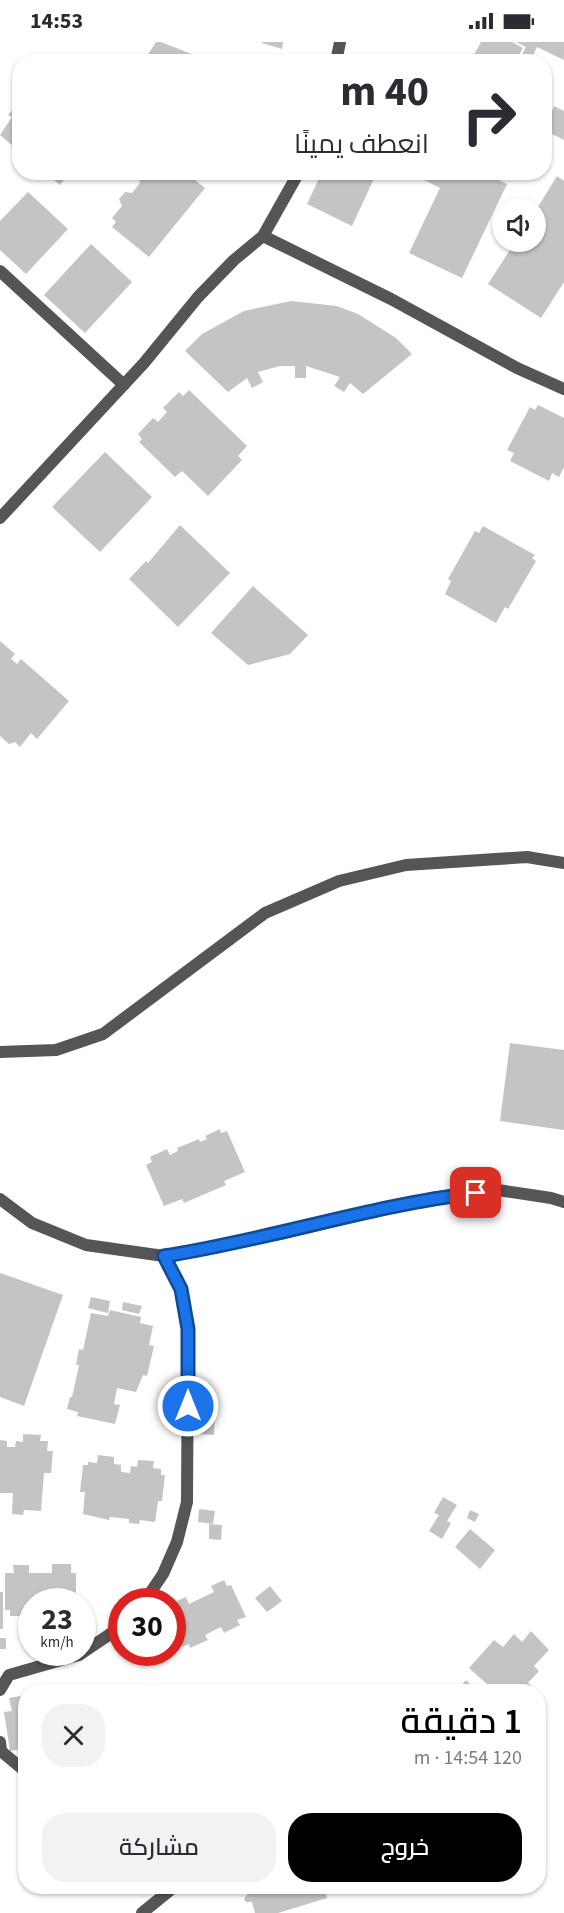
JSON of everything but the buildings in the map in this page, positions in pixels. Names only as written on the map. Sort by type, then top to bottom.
[{"type":"street","points":[[0,518],[124,385],[198,297],[234,260],[263,236],[294,180]]},
{"type":"street","points":[[263,236],[391,299],[517,368],[564,389]]},
{"type":"street","points":[[0,271],[124,385]]},
{"type":"street","points":[[0,1052],[56,1050],[103,1034],[265,913],[339,881],[406,865],[527,857],[564,863]]},
{"type":"street","points":[[0,1199],[32,1223],[86,1245],[164,1256],[274,1235],[431,1198],[498,1191],[551,1198],[564,1203]]},
{"type":"street","points":[[154,1588],[163,1574],[177,1542],[186,1502],[188,1329],[181,1289],[164,1256]]},
{"type":"street","points":[[0,1690],[9,1675],[80,1655],[108,1636]]},
{"type":"street","points":[[0,1742],[1,1752],[18,1766]]},
{"type":"street","points":[[142,1913],[165,1894]]},
{"type":"route","points":[[188,1406],[188,1329],[181,1289],[164,1256],[285,1233],[431,1198],[476,1193]]}]
